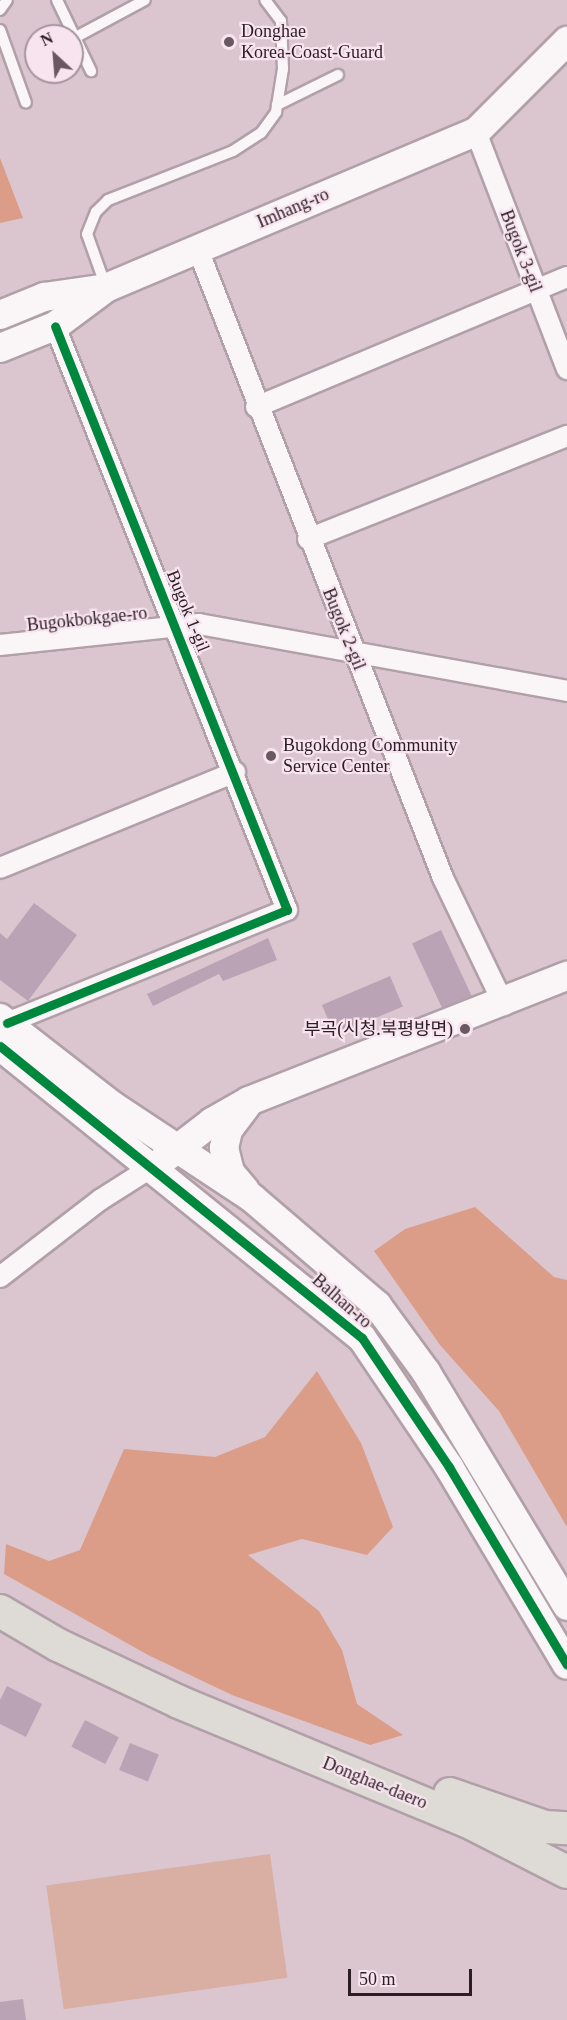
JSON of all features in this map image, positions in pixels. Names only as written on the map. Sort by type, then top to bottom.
[{"type":"main road","name":"Donghae-daero","points":[[0,1611],[58,1645],[179,1702],[469,1822],[567,1872]]},
{"type":"main road","name":"Donghae-daero","points":[[179,1702],[560,1821]]},
{"type":"street","name":"Imhang-ro","points":[[0,348],[55,326],[106,288],[476,132],[567,41]]},
{"type":"street","name":"Bugok 3-gil","points":[[476,132],[567,369]]},
{"type":"street","name":"Bugok 2-gil","points":[[197,248],[256,407],[443,878],[504,1005]]},
{"type":"street","points":[[256,407],[567,277]]},
{"type":"street","points":[[0,315],[44,297],[106,288]]},
{"type":"street","name":"Bugok 1-gil","points":[[2,1029],[287,910],[177,626],[55,326]]},
{"type":"street","points":[[308,539],[567,436]]},
{"type":"street","name":"Bugokbokgae-ro","points":[[0,645],[199,624],[354,654],[419,661],[567,691]]},
{"type":"street","points":[[0,868],[235,772]]},
{"type":"street","points":[[0,1277],[100,1200],[179,1150],[212,1122],[249,1101],[504,1005],[567,976]]},
{"type":"street","name":"Balhan-ro","points":[[2,1029],[252,1198],[348,1278],[396,1330],[567,1606]]},
{"type":"street","name":"Balhan-ro","points":[[2,1029],[152,1167],[362,1338],[449,1467],[567,1665]]},
{"type":"street","points":[[249,1101],[228,1130],[224,1148],[230,1172],[252,1198]]},
{"type":"lane","points":[[0,10],[7,0]]},
{"type":"lane","points":[[57,0],[69,24]]},
{"type":"lane","points":[[84,33],[145,0]]},
{"type":"lane","points":[[106,288],[87,234],[96,212],[108,200],[233,151],[261,133],[277,105],[283,69],[281,21],[265,0]]},
{"type":"lane","points":[[0,30],[26,103]]},
{"type":"lane","points":[[84,55],[91,71]]},
{"type":"lane","points":[[277,105],[338,75]]},
{"type":"shaded area","points":[[0,158],[23,218],[0,223]]},
{"type":"shaded area","points":[[475,1207],[554,1277],[567,1280],[567,1527],[499,1411],[440,1345],[374,1251],[405,1229]]},
{"type":"shaded area","points":[[317,1371],[361,1443],[393,1527],[367,1555],[302,1539],[248,1555],[319,1611],[342,1650],[357,1704],[403,1735],[370,1745],[232,1695],[148,1655],[4,1574],[6,1544],[49,1561],[80,1550],[124,1449],[215,1457],[265,1437]]},
{"type":"shaded area","points":[[270,1854],[287,1978],[64,2009],[46,1885]]},
{"type":"building","points":[[34,903],[77,935],[28,1001],[0,980],[0,933],[7,939]]},
{"type":"building","points":[[441,930],[473,998],[444,1011],[412,944]]},
{"type":"building","points":[[268,938],[277,960],[223,981],[219,974],[153,1006],[147,994]]},
{"type":"building","points":[[390,976],[403,1006],[335,1035],[322,1005]]},
{"type":"building","points":[[7,1686],[42,1704],[26,1737],[0,1724],[0,1700]]},
{"type":"building","points":[[85,1720],[119,1737],[105,1764],[71,1747]]},
{"type":"building","points":[[130,1743],[159,1755],[148,1782],[119,1770]]},
{"type":"building","points":[[23,1999],[26,2020],[0,2020],[0,2002]]},
{"type":"cycle path","points":[[7,1023],[287,910],[55,326]]},
{"type":"cycle path","points":[[0,1046],[362,1338],[449,1467],[567,1665]]},
{"type":"place","name":"Donghae Korea-Coast-Guard","points":[[229,42]]},
{"type":"place","name":"Bugokdong Community Service Center","points":[[271,756]]},
{"type":"place","name":"부곡(시청.북평방면)","points":[[465,1029]]}]
